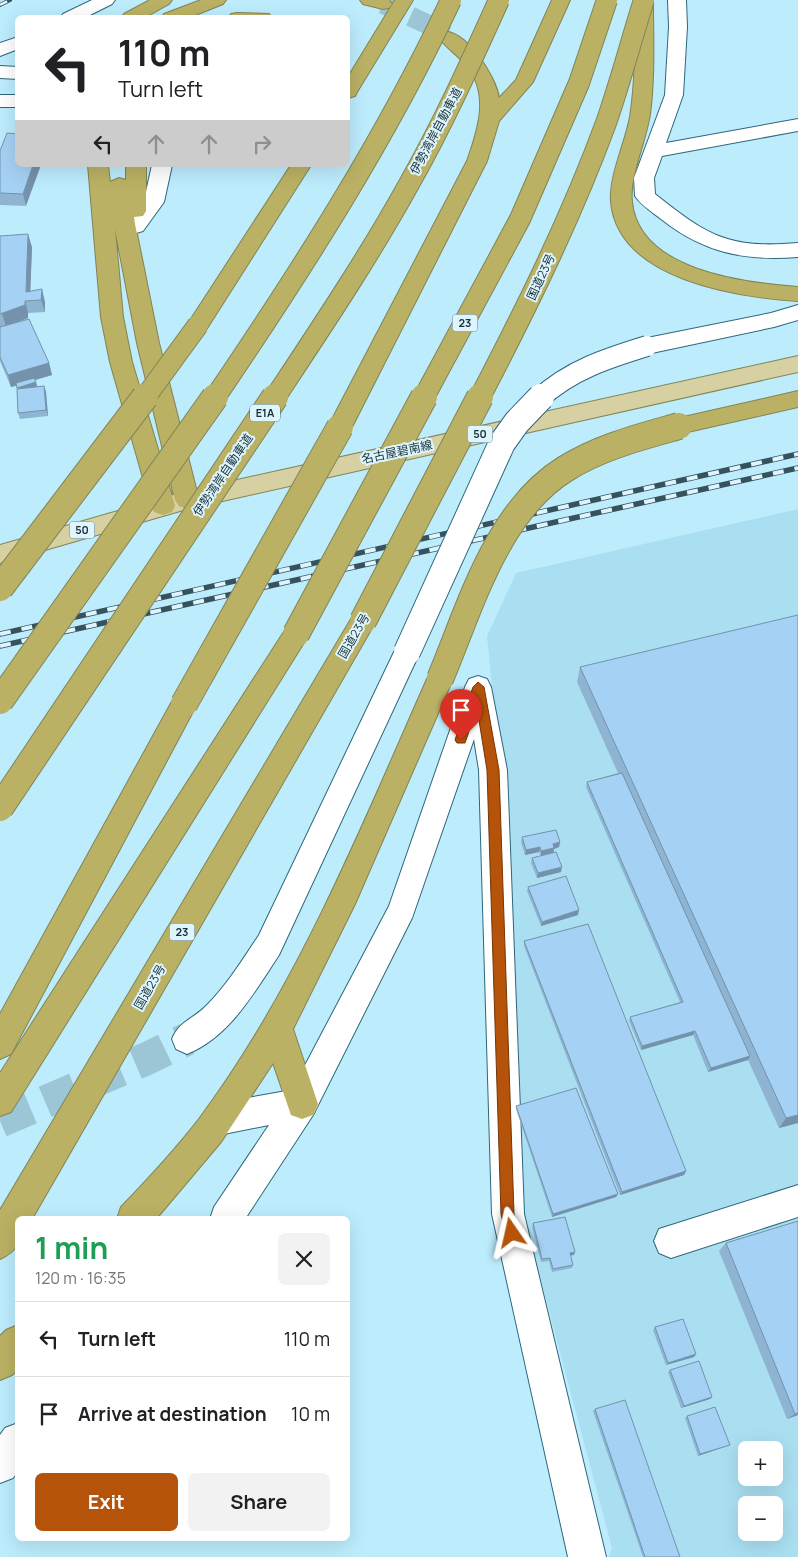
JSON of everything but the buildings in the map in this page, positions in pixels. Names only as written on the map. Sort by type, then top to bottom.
[{"type":"highway","points":[[136,15],[163,0]]},
{"type":"highway","points":[[178,15],[217,0]]},
{"type":"highway","points":[[350,89],[404,0]]},
{"type":"highway","points":[[0,701],[189,436],[269,318],[383,132],[435,35],[451,0]]},
{"type":"highway","name":"伊勢湾岸自動車道","points":[[0,809],[331,313],[408,184],[458,91],[500,0]]},
{"type":"highway","points":[[491,118],[524,82],[561,0]]},
{"type":"highway","name":"23","points":[[0,1102],[296,634],[520,219],[579,83],[607,0]]},
{"type":"highway","points":[[644,0],[642,95],[635,140],[622,181],[621,198],[623,213],[632,230],[644,246],[662,262],[686,273],[716,282],[749,289],[798,294]]},
{"type":"highway","name":"国道23号","points":[[15,1216],[363,621],[520,320],[564,228],[606,122],[644,0]]},
{"type":"highway","points":[[0,1044],[184,704],[340,427],[477,161],[488,136],[491,118],[491,101],[487,82],[464,50],[446,36]]},
{"type":"highway","points":[[98,167],[112,317],[121,362],[163,506]]},
{"type":"highway","points":[[117,167],[124,226],[136,285],[187,500]]},
{"type":"highway","points":[[136,167],[136,285]]},
{"type":"highway","points":[[0,588],[118,434],[198,325],[300,167]]},
{"type":"highway","points":[[136,1216],[219,1119],[277,1028],[313,963],[344,900],[482,580],[510,524],[534,494],[564,469],[592,454],[633,439],[680,426],[798,399]]},
{"type":"highway","points":[[0,670],[189,436]]},
{"type":"highway","points":[[277,1028],[302,1104]]},
{"type":"highway","name":"国道23号","points":[[0,1242],[15,1216]]},
{"type":"highway","points":[[0,1363],[15,1346]]},
{"type":"main road","name":"名古屋碧南線","points":[[0,554],[187,500],[798,364]]},
{"type":"street","points":[[75,15],[106,0]]},
{"type":"street","points":[[677,0],[678,27],[674,95],[644,178],[645,196],[707,240],[736,250],[772,252],[798,250]]},
{"type":"street","points":[[0,50],[15,43]]},
{"type":"street","points":[[0,72],[15,73]]},
{"type":"street","points":[[0,101],[15,101]]},
{"type":"street","points":[[652,152],[798,125]]},
{"type":"street","points":[[136,226],[154,202],[162,167]]},
{"type":"street","points":[[187,1039],[218,1015],[244,982],[269,945],[407,652],[502,443],[517,421],[532,404],[569,375],[617,354],[774,320],[798,312]]},
{"type":"street","points":[[228,1216],[302,1104],[402,909],[478,687],[493,770],[508,1214],[587,1557]]},
{"type":"street","points":[[219,1119],[302,1104]]},
{"type":"street","points":[[671,1241],[798,1200]]},
{"type":"street","points":[[0,1465],[15,1445]]},
{"type":"shaded area","points":[[798,509],[798,1557],[609,1557],[612,1548],[520,1202],[506,824],[487,636],[516,573]]},
{"type":"tunnel","points":[[383,4],[427,24],[446,36]]},
{"type":"tunnel","points":[[0,1121],[146,1059],[187,1039]]},
{"type":"railway","points":[[0,5],[10,0]]},
{"type":"railway","points":[[0,634],[798,454]]},
{"type":"railway","points":[[0,646],[798,468]]},
{"type":"route","points":[[461,740],[478,687],[493,770],[508,1214],[512,1233]]}]
